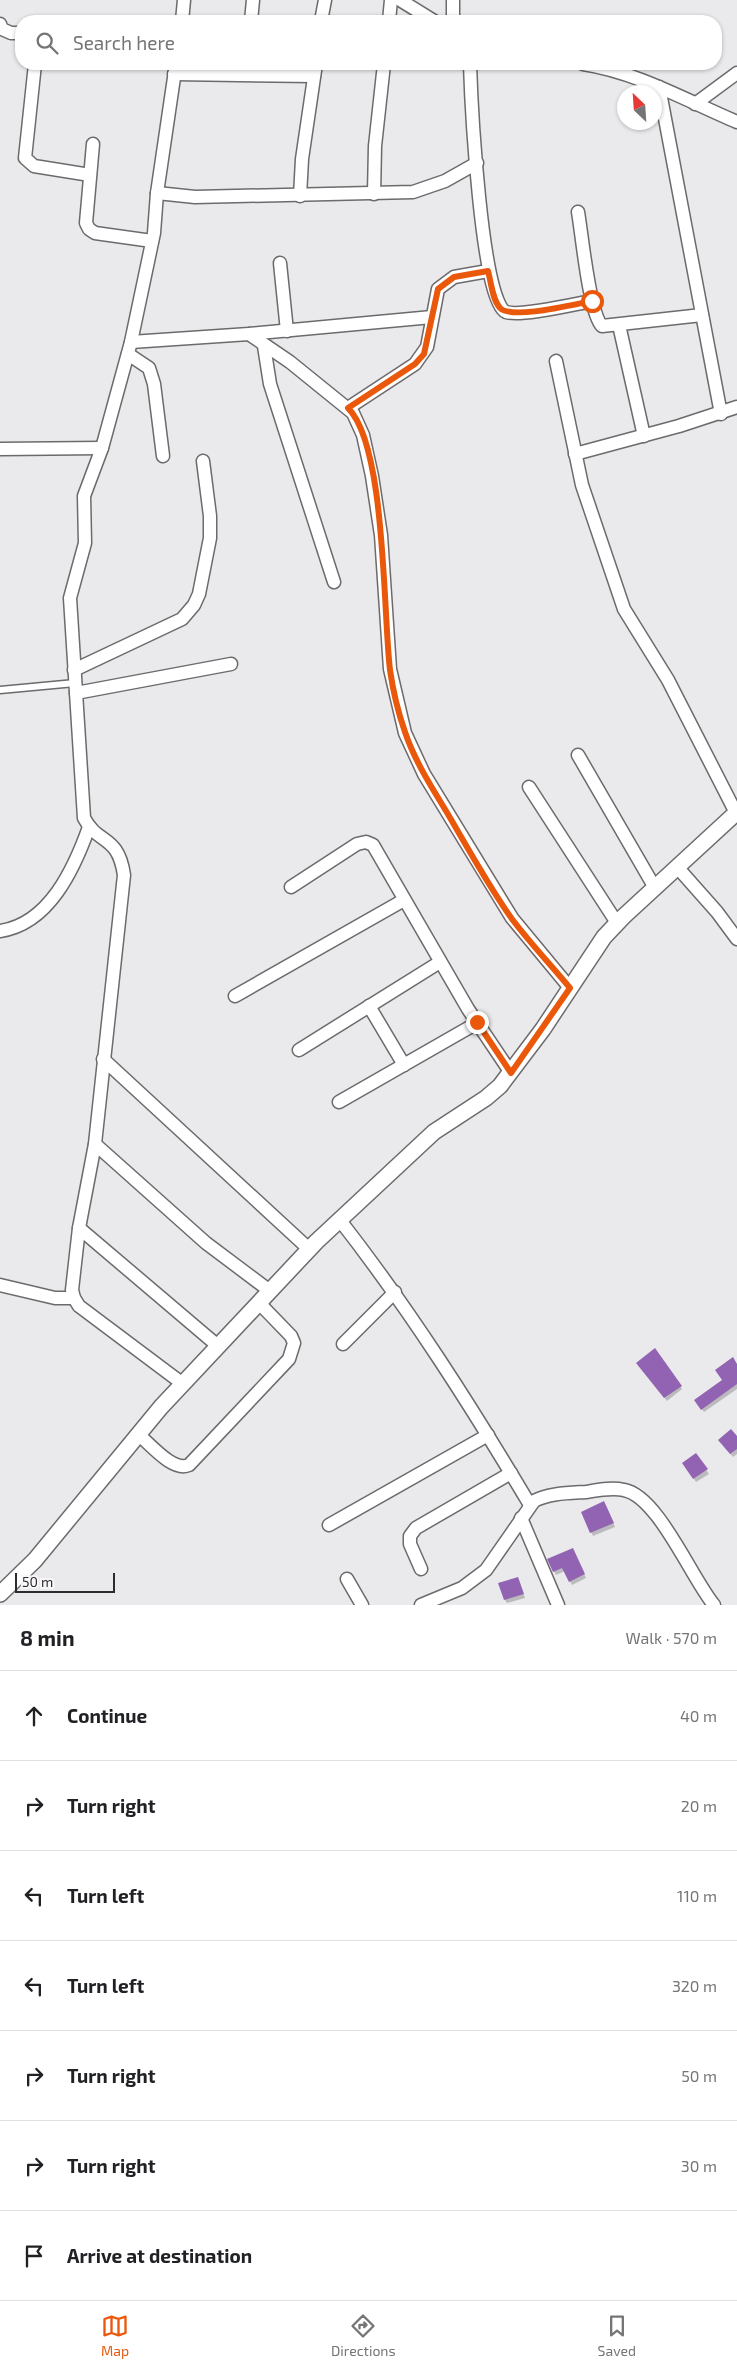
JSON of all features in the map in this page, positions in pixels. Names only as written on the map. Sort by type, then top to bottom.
[{"type":"street","points":[[183,15],[184,0]]},
{"type":"street","points":[[251,15],[252,0]]},
{"type":"street","points":[[322,15],[325,0]]},
{"type":"street","points":[[390,15],[391,0]]},
{"type":"street","points":[[400,0],[424,15]]},
{"type":"street","points":[[453,0],[453,15]]},
{"type":"street","points":[[0,24],[2,29],[15,33]]},
{"type":"street","points":[[34,70],[25,158],[34,166],[90,174]]},
{"type":"street","points":[[0,931],[24,925],[39,914],[50,901],[78,855],[89,827],[83,808],[70,598],[85,544],[84,496],[102,448],[130,348],[152,241],[175,70]]},
{"type":"street","points":[[300,196],[302,159],[315,70]]},
{"type":"street","points":[[374,194],[375,146],[383,70]]},
{"type":"street","points":[[470,70],[471,109],[488,271],[500,307],[506,312],[520,313],[592,301]]},
{"type":"street","points":[[617,70],[654,85]]},
{"type":"street","points":[[694,104],[737,73]]},
{"type":"street","points":[[662,88],[737,122]]},
{"type":"street","points":[[662,103],[721,414]]},
{"type":"street","points":[[93,144],[86,224],[89,229],[95,233],[152,241]]},
{"type":"street","points":[[157,193],[195,197],[374,194],[425,189],[477,162]]},
{"type":"street","points":[[578,212],[592,301],[597,321],[602,326],[619,326],[702,314]]},
{"type":"street","points":[[280,263],[287,331]]},
{"type":"street","points":[[348,408],[415,364],[427,347],[436,296],[443,284],[454,277],[488,271]]},
{"type":"street","points":[[130,348],[249,334],[432,317]]},
{"type":"street","points":[[619,326],[644,436]]},
{"type":"street","points":[[249,334],[290,362],[353,413],[363,435],[372,476],[381,535],[390,669],[396,700],[406,733],[424,774],[512,918],[570,988]]},
{"type":"street","points":[[264,346],[270,384],[334,582]]},
{"type":"street","points":[[130,348],[148,368],[154,384],[164,456]]},
{"type":"street","points":[[0,1594],[35,1560],[183,1384],[309,1249],[434,1132],[486,1098],[511,1073],[604,937],[737,812],[668,680],[624,609],[582,484],[556,361]]},
{"type":"street","points":[[575,454],[644,436],[737,408]]},
{"type":"street","points":[[0,449],[102,448]]},
{"type":"street","points":[[74,670],[182,619],[194,605],[199,594],[210,538],[210,516],[202,462]]},
{"type":"street","points":[[76,688],[231,664]]},
{"type":"street","points":[[578,755],[655,888]]},
{"type":"street","points":[[529,787],[617,923]]},
{"type":"street","points":[[89,827],[112,842],[120,854],[124,875],[95,1144],[79,1228],[72,1290],[79,1306],[183,1384]]},
{"type":"street","points":[[291,887],[358,844],[366,842],[373,845],[440,962],[511,1073]]},
{"type":"street","points":[[678,868],[718,912],[737,940]]},
{"type":"street","points":[[235,996],[404,900]]},
{"type":"street","points":[[299,1050],[440,962]]},
{"type":"street","points":[[369,1006],[404,1064]]},
{"type":"street","points":[[339,1102],[477,1022]]},
{"type":"street","points":[[103,1059],[309,1249]]},
{"type":"street","points":[[95,1144],[206,1243],[270,1291]]},
{"type":"street","points":[[339,1219],[395,1292],[445,1366],[530,1505]]},
{"type":"street","points":[[79,1228],[218,1346]]},
{"type":"street","points":[[0,1286],[17,1288],[55,1298],[74,1298]]},
{"type":"street","points":[[343,1344],[395,1292]]},
{"type":"street","points":[[139,1435],[176,1466],[184,1468],[195,1462],[289,1359],[294,1343],[291,1336],[259,1303]]},
{"type":"street","points":[[329,1525],[488,1435]]},
{"type":"street","points":[[421,1569],[410,1544],[412,1533],[511,1474]]},
{"type":"street","points":[[421,1605],[474,1580],[492,1562],[530,1505],[539,1498],[612,1489],[626,1490],[640,1499],[658,1516],[714,1605]]},
{"type":"street","points":[[521,1518],[558,1605]]},
{"type":"street","points":[[347,1579],[362,1605]]},
{"type":"lane","points":[[0,690],[76,688]]},
{"type":"building","points":[[655,1348],[682,1386],[664,1398],[636,1363]]},
{"type":"building","points":[[733,1357],[737,1364],[737,1384],[701,1410],[694,1400],[722,1380],[715,1370]]},
{"type":"building","points":[[731,1429],[737,1436],[737,1449],[730,1454],[718,1440]]},
{"type":"building","points":[[696,1453],[708,1469],[693,1479],[682,1463]]},
{"type":"building","points":[[604,1501],[614,1523],[590,1533],[581,1512]]},
{"type":"building","points":[[573,1548],[585,1574],[569,1582],[562,1568],[553,1572],[547,1559]]},
{"type":"building","points":[[518,1577],[524,1594],[504,1600],[498,1583]]},
{"type":"route","points":[[477,1022],[511,1073],[570,988],[512,918],[424,774],[406,733],[396,700],[390,669],[381,535],[372,476],[363,435],[353,413],[348,408],[415,364],[424,354],[438,289],[454,277],[488,271],[496,298],[500,307],[506,312],[520,313],[592,301]]}]
